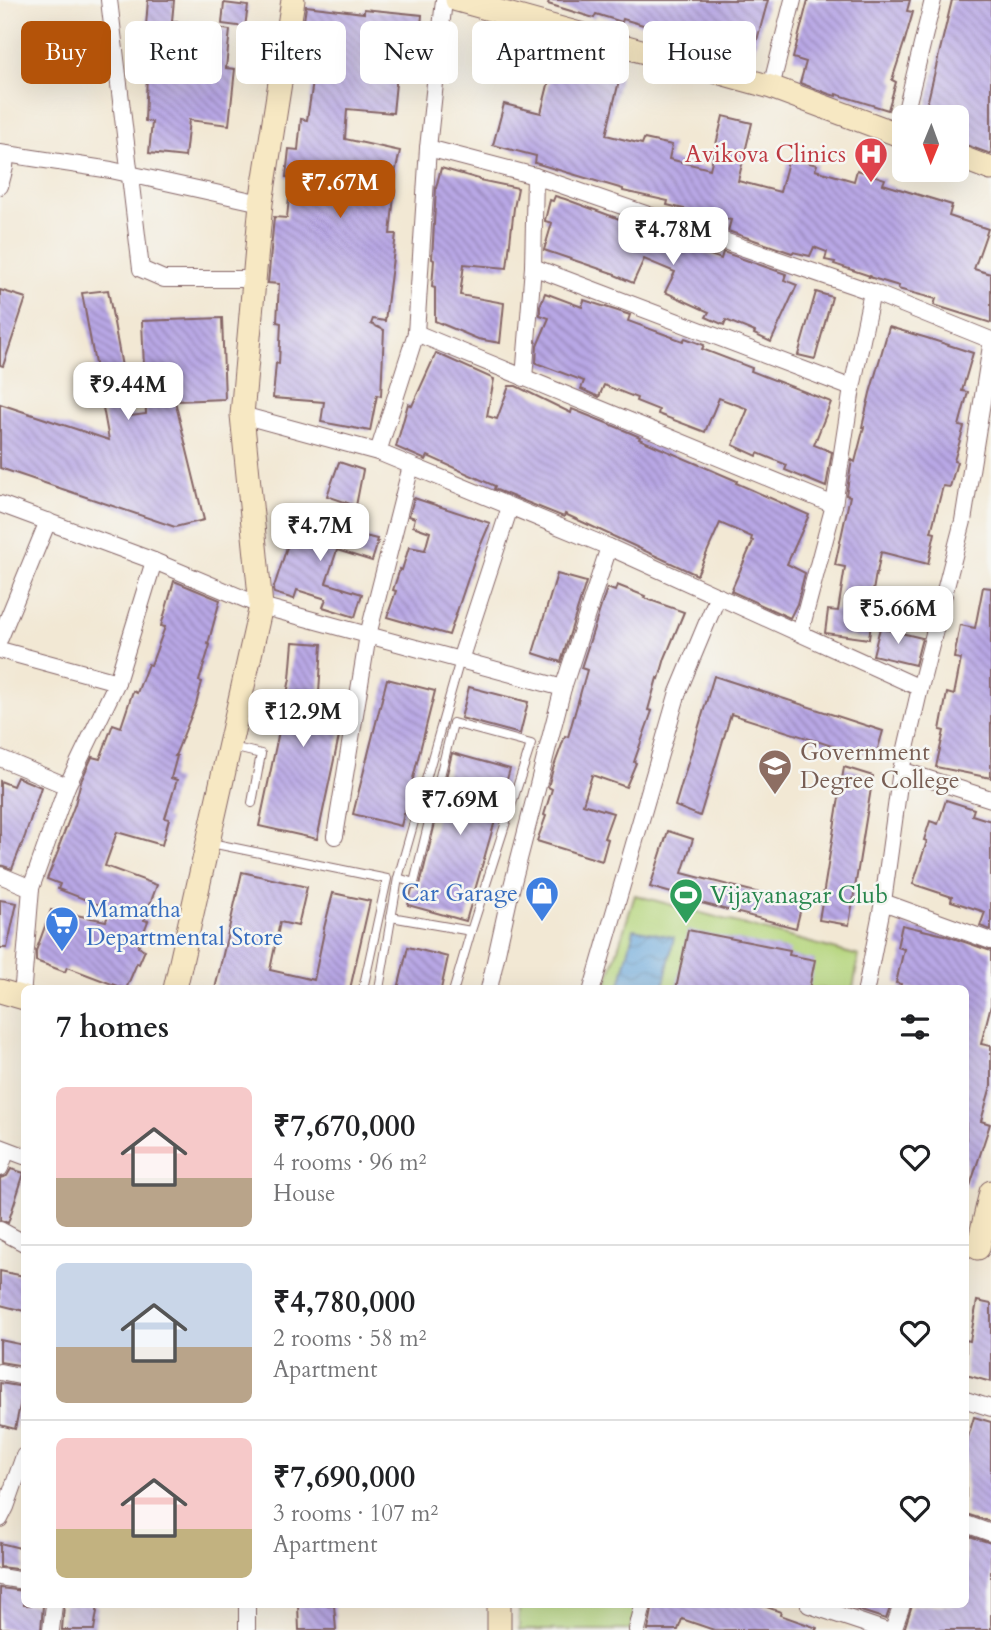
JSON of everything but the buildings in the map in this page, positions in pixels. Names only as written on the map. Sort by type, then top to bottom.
[{"type":"street","points":[[110,0],[141,269],[164,279],[254,279]]},
{"type":"street","points":[[176,985],[261,606],[242,415],[261,203],[293,0]]},
{"type":"street","points":[[378,452],[416,332],[428,148],[444,0]]},
{"type":"street","points":[[457,0],[771,87],[892,132]]},
{"type":"street","points":[[771,87],[793,0]]},
{"type":"street","points":[[909,105],[933,0]]},
{"type":"street","points":[[428,148],[535,176],[872,292],[991,340]]},
{"type":"street","points":[[0,186],[5,167],[3,153],[130,174],[261,203]]},
{"type":"street","points":[[970,161],[991,169]]},
{"type":"street","points":[[524,378],[533,267],[535,176]]},
{"type":"street","points":[[533,267],[852,388]]},
{"type":"street","points":[[800,633],[834,505],[852,388],[872,292]]},
{"type":"street","points":[[416,332],[834,505]]},
{"type":"street","points":[[867,985],[883,902],[901,770],[962,521],[991,346]]},
{"type":"street","points":[[242,415],[378,452],[609,547],[920,688]]},
{"type":"street","points":[[335,836],[368,635],[411,466]]},
{"type":"street","points":[[0,504],[154,561],[261,606],[563,688]]},
{"type":"street","points":[[460,660],[510,507]]},
{"type":"street","points":[[0,638],[48,521]]},
{"type":"street","points":[[490,985],[510,894],[563,688],[609,547]]},
{"type":"street","points":[[24,985],[31,888],[67,786],[117,682],[154,561]]},
{"type":"street","points":[[593,985],[678,692],[718,596]]},
{"type":"street","points":[[0,650],[117,682]]},
{"type":"street","points":[[0,758],[67,786]]},
{"type":"street","points":[[901,770],[991,799]]},
{"type":"street","points":[[0,875],[31,888]]},
{"type":"street","points":[[883,902],[991,941]]},
{"type":"street","points":[[0,991],[21,996]]},
{"type":"street","points":[[0,1168],[3,1148],[21,1155]]},
{"type":"street","points":[[978,1249],[991,1192]]},
{"type":"street","points":[[0,1230],[21,1241]]},
{"type":"street","points":[[0,1372],[21,1376]]},
{"type":"street","points":[[969,1401],[991,1408]]},
{"type":"street","points":[[2,1511],[21,1464]]},
{"type":"street","points":[[969,1525],[991,1533]]},
{"type":"street","points":[[0,1577],[21,1580]]},
{"type":"street","points":[[51,1630],[54,1608]]},
{"type":"street","points":[[247,1608],[247,1630]]},
{"type":"street","points":[[499,1608],[499,1630]]},
{"type":"street","points":[[637,1630],[642,1608]]},
{"type":"street","points":[[818,1608],[884,1630]]},
{"type":"street","points":[[893,1630],[901,1608]]},
{"type":"lane","points":[[380,985],[398,878],[460,660]]},
{"type":"lane","points":[[398,878],[414,883],[453,723],[531,744],[455,985]]},
{"type":"lane","points":[[229,746],[261,754],[251,803]]},
{"type":"lane","points":[[208,843],[387,879],[364,985]]},
{"type":"lane","points":[[391,917],[471,931]]},
{"type":"green space","name":"Vijayanagar Club","points":[[635,895],[859,956],[854,985],[606,985]]},
{"type":"green space","points":[[519,1608],[636,1608],[631,1630],[519,1630]]},
{"type":"water","points":[[634,929],[674,937],[664,985],[620,985]]},
{"type":"place","name":"Avikova Clinics","points":[[871,184]]},
{"type":"place","name":"Government Degree College","points":[[775,796]]},
{"type":"place","name":"Car Garage","points":[[542,923]]},
{"type":"place","name":"Vijayanagar Club","points":[[686,925]]},
{"type":"place","name":"Mamatha Departmental Store","points":[[62,953]]}]
